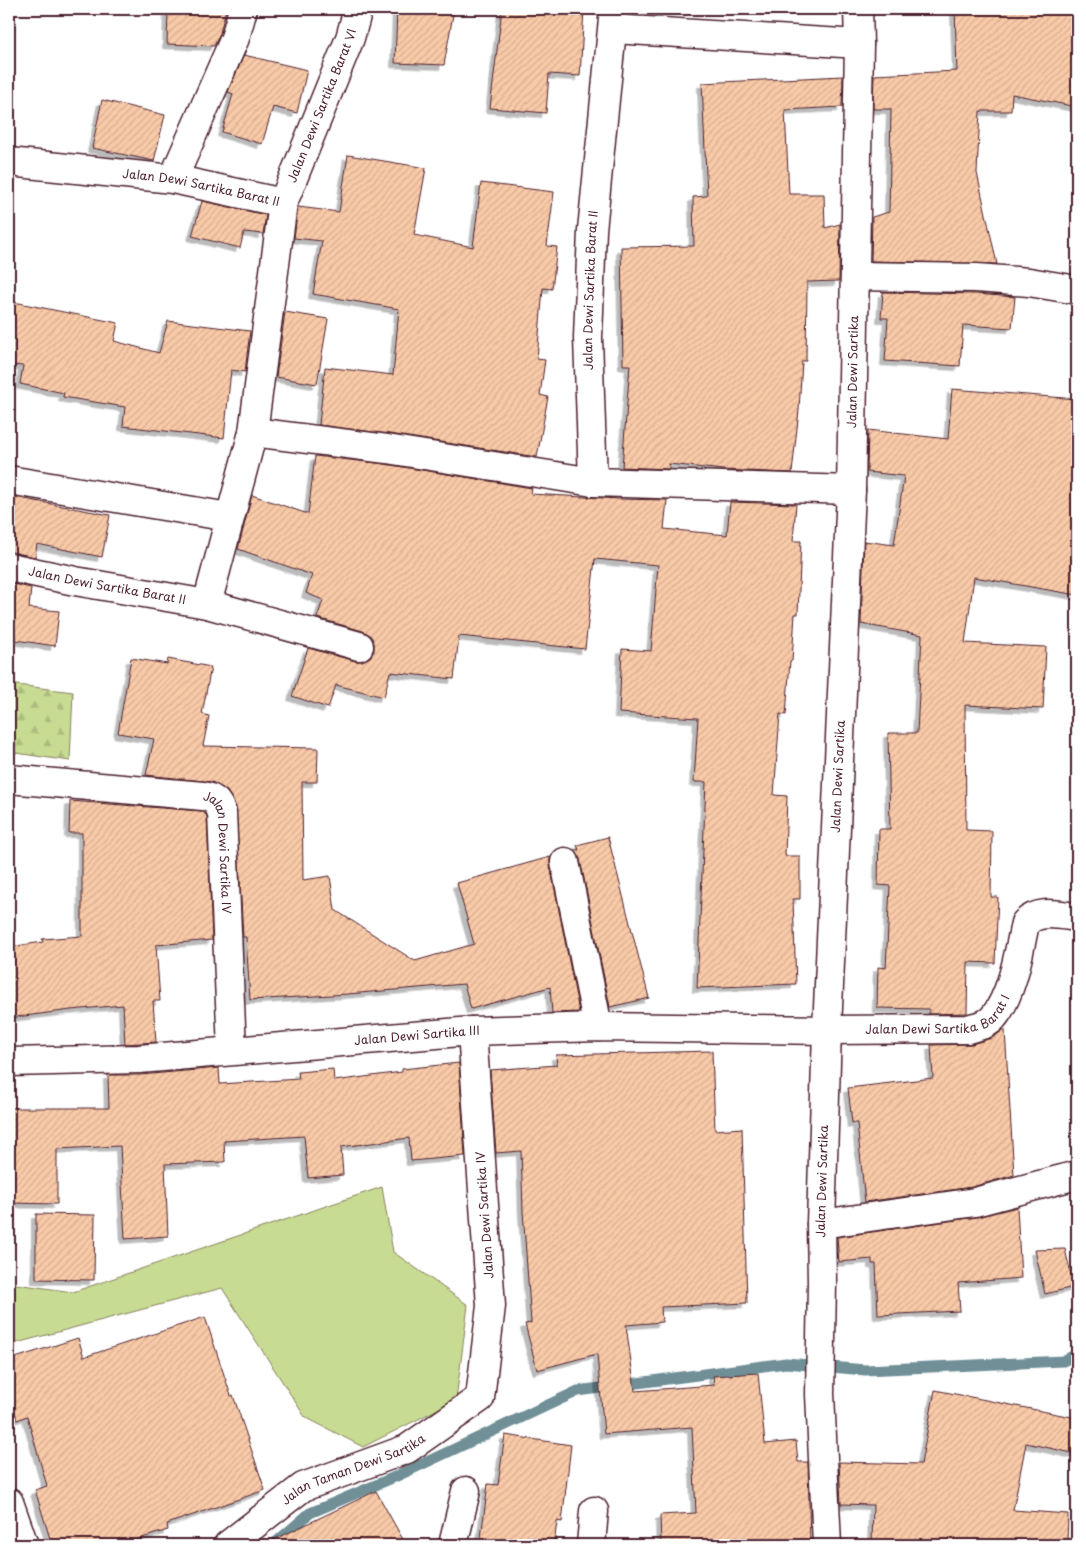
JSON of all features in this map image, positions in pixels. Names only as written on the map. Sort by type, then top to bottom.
[{"type":"street","points":[[173,179],[235,38],[244,9]]},
{"type":"street","name":"Jalan Dewi Sartika Barat VI","points":[[283,203],[350,38],[358,9]]},
{"type":"street","name":"Jalan Dewi Sartika","points":[[827,1545],[820,1394],[821,1224],[827,1030],[851,490],[859,44],[858,9]]},
{"type":"street","points":[[614,19],[859,44]]},
{"type":"street","name":"Jalan Dewi Sartika Barat II","points":[[593,482],[588,338],[592,230],[614,19]]},
{"type":"street","name":"Jalan Dewi Sartika Barat II","points":[[9,162],[173,179],[283,203],[253,432],[207,604]]},
{"type":"street","points":[[855,276],[976,278],[1029,282],[1077,290]]},
{"type":"street","points":[[253,432],[387,449],[593,482],[851,490]]},
{"type":"street","points":[[9,480],[229,517]]},
{"type":"street","name":"Jalan Dewi Sartika Barat II","points":[[9,567],[75,581],[207,604],[359,646]]},
{"type":"street","name":"Jalan Dewi Sartika IV","points":[[9,779],[203,796],[218,802],[222,814],[232,1050]]},
{"type":"street","points":[[565,862],[598,1027]]},
{"type":"street","name":"Jalan Dewi Sartika Barat I","points":[[827,1030],[968,1029],[982,1025],[992,1019],[1000,1007],[1014,975],[1025,923],[1030,918],[1041,913],[1077,917]]},
{"type":"street","name":"Jalan Dewi Sartika III","points":[[9,1062],[139,1059],[472,1031],[598,1027],[827,1030]]},
{"type":"street","name":"Jalan Dewi Sartika IV","points":[[472,1031],[490,1306],[480,1398]]},
{"type":"street","points":[[821,1224],[975,1202],[1077,1175]]},
{"type":"street","name":"Jalan Taman Dewi Sartika","points":[[228,1545],[303,1487],[407,1449],[480,1398]]},
{"type":"street","points":[[453,1545],[466,1491]]},
{"type":"street","points":[[9,1502],[24,1545]]},
{"type":"street","points":[[591,1545],[594,1511]]},
{"type":"green space","points":[[9,684],[73,692],[70,761],[9,752]]},
{"type":"green space","points":[[382,1187],[393,1252],[468,1305],[456,1400],[363,1447],[305,1417],[222,1288],[9,1345],[9,1283],[73,1292]]},
{"type":"building","points":[[168,9],[226,9],[220,33],[214,46],[167,44]]},
{"type":"building","points":[[397,9],[454,9],[444,65],[395,63]]},
{"type":"building","points":[[502,9],[584,9],[580,76],[549,74],[546,113],[490,108]]},
{"type":"building","points":[[955,9],[1077,9],[1077,107],[1012,94],[1011,111],[980,111],[977,173],[997,264],[871,261],[872,217],[889,212],[891,109],[873,109],[874,75],[957,71]]},
{"type":"building","points":[[244,55],[307,70],[297,113],[273,107],[262,144],[222,132],[233,94],[228,92]]},
{"type":"building","points":[[843,76],[842,107],[785,110],[789,194],[824,194],[825,228],[840,224],[839,281],[807,282],[806,361],[802,361],[792,473],[723,470],[669,464],[669,469],[622,467],[630,365],[623,365],[621,247],[694,246],[693,197],[707,196],[702,83]]},
{"type":"building","points":[[102,100],[165,115],[154,161],[92,148]]},
{"type":"building","points":[[348,155],[426,168],[414,235],[473,247],[481,183],[554,192],[547,246],[557,247],[552,289],[543,288],[537,359],[545,360],[540,395],[548,397],[537,457],[319,425],[325,367],[393,375],[399,309],[313,294],[322,241],[294,238],[298,207],[339,212]]},
{"type":"building","points":[[202,201],[266,215],[263,234],[244,232],[240,248],[192,236]]},
{"type":"building","points":[[883,292],[1015,297],[1012,328],[963,325],[960,366],[885,361],[888,318],[881,318]]},
{"type":"building","points":[[9,301],[118,323],[114,341],[159,353],[168,321],[250,331],[245,372],[231,370],[224,438],[123,426],[125,407],[63,397],[64,393],[20,384],[23,366],[9,365]]},
{"type":"building","points":[[285,312],[328,319],[317,384],[276,377]]},
{"type":"building","points":[[952,389],[1077,399],[1077,595],[974,577],[965,643],[1046,647],[1043,709],[965,705],[966,830],[992,831],[991,897],[998,897],[995,963],[968,962],[967,1013],[929,1014],[929,1009],[877,1008],[878,967],[886,968],[890,886],[878,885],[879,829],[890,829],[888,733],[917,733],[922,635],[861,624],[864,541],[894,545],[904,476],[867,472],[868,430],[948,439]]},
{"type":"building","points":[[315,456],[385,464],[532,488],[531,494],[667,500],[664,529],[727,535],[730,502],[796,504],[793,541],[801,541],[798,614],[795,614],[786,715],[780,714],[774,795],[787,796],[785,856],[800,856],[800,899],[793,899],[796,984],[697,988],[706,782],[694,782],[698,718],[619,713],[622,649],[651,651],[658,565],[595,559],[585,649],[459,636],[454,679],[390,672],[384,697],[336,685],[328,708],[292,696],[308,648],[355,661],[362,661],[370,657],[374,651],[374,643],[370,635],[363,631],[317,618],[323,600],[306,593],[312,575],[238,549],[252,495],[308,514]]},
{"type":"building","points":[[9,496],[110,515],[102,557],[37,544],[35,557],[9,552]]},
{"type":"building","points":[[9,583],[31,588],[29,608],[59,611],[55,646],[9,639]]},
{"type":"building","points":[[131,658],[167,664],[168,659],[211,667],[202,714],[209,716],[203,746],[318,748],[317,782],[302,782],[303,880],[330,876],[335,910],[415,961],[474,944],[457,883],[550,857],[579,1012],[552,1013],[550,987],[471,1009],[464,984],[250,1000],[246,937],[243,937],[236,807],[227,791],[212,782],[146,775],[154,739],[118,733]]},
{"type":"building","points":[[70,801],[201,811],[207,816],[212,940],[156,945],[160,1001],[153,1001],[156,1042],[125,1044],[123,1005],[9,1018],[9,947],[43,942],[42,939],[82,936],[82,833],[69,833]]},
{"type":"building","points":[[608,837],[649,998],[610,1007],[580,859],[575,850],[579,850],[577,845]]},
{"type":"building","points":[[1005,1030],[1014,1175],[972,1187],[865,1202],[857,1123],[852,1123],[848,1088],[933,1078],[931,1045],[972,1044],[992,1038]]},
{"type":"building","points":[[712,1051],[715,1130],[742,1128],[747,1303],[661,1307],[662,1322],[626,1325],[635,1391],[714,1385],[713,1376],[758,1373],[765,1444],[796,1441],[798,1462],[808,1462],[810,1545],[661,1545],[660,1515],[696,1513],[692,1427],[604,1434],[597,1354],[537,1370],[525,1324],[531,1323],[521,1151],[496,1153],[490,1070],[557,1065],[556,1055]]},
{"type":"building","points":[[459,1063],[465,1156],[411,1161],[409,1138],[341,1147],[343,1175],[308,1178],[304,1136],[224,1141],[225,1162],[165,1164],[168,1236],[125,1239],[120,1146],[57,1149],[57,1204],[9,1203],[9,1108],[109,1108],[108,1075],[140,1075],[219,1068],[220,1084],[299,1079],[298,1072],[333,1069],[334,1081],[402,1072],[402,1069]]},
{"type":"building","points":[[1017,1207],[1021,1278],[958,1283],[960,1311],[878,1315],[876,1264],[872,1264],[872,1259],[839,1262],[837,1237],[977,1217]]},
{"type":"building","points":[[36,1214],[95,1215],[94,1280],[36,1279]]},
{"type":"building","points":[[1065,1249],[1074,1287],[1045,1294],[1035,1250]]},
{"type":"building","points":[[205,1317],[265,1490],[167,1524],[168,1530],[119,1545],[52,1545],[35,1490],[47,1486],[27,1416],[17,1420],[9,1393],[9,1360],[78,1338],[84,1357]]},
{"type":"building","points":[[935,1390],[1077,1418],[1077,1454],[1026,1443],[1013,1510],[1068,1514],[1067,1545],[872,1545],[873,1505],[841,1504],[839,1462],[921,1464]]},
{"type":"building","points":[[505,1435],[571,1445],[562,1522],[557,1521],[554,1545],[480,1545],[488,1484],[498,1485]]},
{"type":"building","points":[[376,1491],[406,1545],[263,1545]]},
{"type":"waterway","points":[[273,1545],[310,1513],[397,1476],[578,1391],[786,1363],[865,1370],[1063,1361],[1077,1354]]}]
